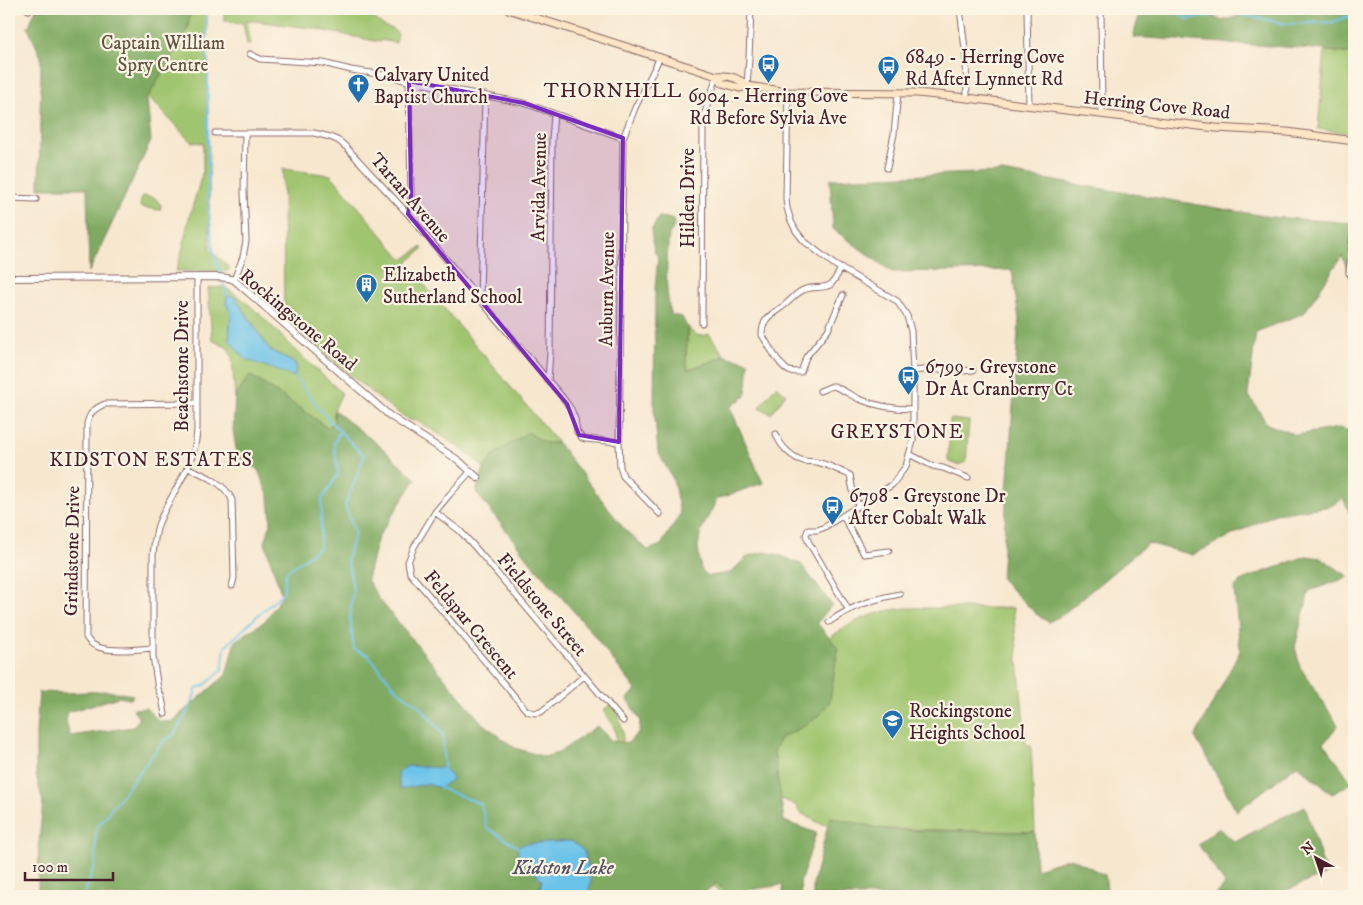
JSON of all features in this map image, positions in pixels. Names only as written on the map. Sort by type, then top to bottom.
[{"type":"main road","name":"Herring Cove Road","points":[[508,9],[717,76],[722,83],[740,88],[747,86],[788,92],[917,93],[1216,128],[1287,132],[1354,141]]},
{"type":"street","points":[[747,86],[750,58],[751,9]]},
{"type":"street","points":[[960,9],[966,57],[967,98]]},
{"type":"street","points":[[1027,9],[1029,106]]},
{"type":"street","points":[[1101,9],[1102,114]]},
{"type":"street","points":[[250,54],[260,59],[323,62],[409,82],[524,103],[624,138]]},
{"type":"street","name":"Auburn Avenue","points":[[660,57],[635,108],[624,138],[619,442],[620,467],[623,476],[660,514]]},
{"type":"street","name":"Hilden Drive","points":[[702,323],[703,125],[706,109],[717,76]]},
{"type":"street","points":[[408,214],[411,196],[409,82]]},
{"type":"street","points":[[788,92],[786,198],[789,217],[796,231],[804,242],[814,250],[897,301],[904,310],[910,325],[913,371],[913,441],[906,466],[892,485],[823,528],[808,530],[806,535],[848,609]]},
{"type":"street","points":[[887,168],[894,134],[898,93]]},
{"type":"street","points":[[480,300],[485,95]]},
{"type":"street","name":"Arvida Avenue","points":[[548,380],[554,114]]},
{"type":"street","name":"Tartan Avenue","points":[[215,133],[314,133],[335,139],[346,147],[408,214],[548,380],[570,409],[581,437],[619,442]]},
{"type":"street","points":[[234,280],[243,257],[246,241],[244,192],[245,134]]},
{"type":"street","points":[[9,198],[36,199]]},
{"type":"street","points":[[1349,273],[1354,224]]},
{"type":"street","points":[[842,268],[831,284],[799,292],[786,304],[772,312],[763,324],[762,335],[787,370],[801,372],[806,357],[828,330],[843,295]]},
{"type":"street","name":"Rockingstone Road","points":[[9,278],[196,277],[228,278],[234,280],[390,416],[458,460],[478,478]]},
{"type":"street","name":"Beachstone Drive","points":[[165,714],[158,689],[153,648],[152,571],[154,540],[162,517],[188,468],[196,445],[196,277]]},
{"type":"street","points":[[913,371],[933,369],[973,370]]},
{"type":"street","points":[[820,391],[834,386],[872,404],[890,408],[913,409]]},
{"type":"street","name":"Grindstone Drive","points":[[153,648],[100,648],[91,644],[86,636],[88,418],[93,411],[105,404],[196,403]]},
{"type":"street","points":[[776,434],[786,450],[798,458],[816,462],[850,475],[854,497],[859,506]]},
{"type":"street","points":[[909,454],[933,466],[968,478]]},
{"type":"street","points":[[188,468],[222,487],[232,500],[234,576],[232,586]]},
{"type":"street","name":"Feldspar Crescent","points":[[470,471],[435,512],[410,554],[408,562],[409,571],[427,595],[524,709],[532,713],[541,712],[584,676]]},
{"type":"street","name":"Fieldstone Street","points":[[435,512],[460,531],[474,546],[622,721]]},
{"type":"street","points":[[843,516],[864,554],[889,551]]},
{"type":"street","points":[[829,622],[848,609],[871,600],[900,594]]},
{"type":"highlighted area","points":[[409,81],[524,103],[623,138],[619,442],[579,435],[567,404],[408,214],[411,196]]},
{"type":"green space","name":"Captain William Spry Centre","points":[[36,9],[359,9],[384,26],[393,29],[398,34],[396,43],[381,40],[380,42],[311,28],[247,20],[251,44],[247,44],[243,23],[224,21],[224,11],[207,12],[210,250],[230,268],[228,271],[176,271],[203,171],[203,143],[191,142],[148,96]]},
{"type":"green space","points":[[36,9],[191,9],[188,28],[147,99],[151,141],[89,272],[87,188],[39,188],[41,57],[28,28]]},
{"type":"green space","points":[[1141,9],[1199,9],[1222,21],[1262,9],[1354,9],[1354,54],[1315,49],[1133,37]]},
{"type":"green space","points":[[1325,51],[1354,54],[1354,134],[1318,129]]},
{"type":"green space","points":[[283,169],[331,175],[403,260],[421,247],[423,249],[406,263],[558,443],[545,443],[495,454],[484,468],[442,436],[414,419],[412,421],[397,412],[297,329],[298,327],[284,315]]},
{"type":"green space","points":[[1002,172],[1271,217],[1354,223],[1354,295],[1349,273],[1342,256],[1304,313],[1256,332],[1248,394],[1267,424],[1296,435],[1339,428],[1354,432],[1354,524],[1343,498],[1331,506],[1275,514],[1192,555],[1148,543],[1061,616],[1048,622],[1036,614],[1001,579],[1019,319],[1012,270],[892,272],[833,229],[830,179]]},
{"type":"green space","points":[[142,196],[155,198],[161,205],[160,210],[140,207]]},
{"type":"green space","points":[[659,217],[673,219],[674,227],[669,234],[668,244],[667,295],[671,315],[682,317],[687,327],[686,358],[688,370],[725,356],[749,362],[746,396],[730,407],[763,483],[717,499],[701,531],[698,547],[701,570],[709,576],[730,573],[748,556],[764,552],[779,555],[801,564],[832,605],[817,623],[838,648],[830,701],[820,715],[806,725],[780,738],[774,752],[784,821],[816,833],[800,883],[801,896],[784,896],[782,885],[749,890],[740,896],[728,896],[717,883],[705,892],[703,896],[587,896],[588,892],[518,855],[542,880],[538,896],[37,896],[39,841],[43,802],[36,775],[36,732],[39,692],[107,691],[133,695],[131,699],[119,697],[68,712],[66,722],[70,736],[133,727],[139,719],[133,709],[146,708],[159,721],[171,722],[226,675],[235,641],[265,621],[282,596],[265,543],[271,522],[269,497],[258,470],[237,455],[233,430],[235,398],[250,375],[327,428],[334,422],[334,410],[381,447],[416,479],[378,537],[367,579],[379,599],[482,723],[515,748],[545,757],[561,751],[597,726],[612,741],[628,743],[639,731],[640,720],[627,699],[636,690],[589,629],[529,560],[476,492],[484,468],[495,454],[528,432],[545,443],[558,443],[625,530],[648,550],[661,545],[680,514],[673,479],[658,452],[654,409],[655,288],[658,257],[654,251],[651,230]]},
{"type":"green space","points":[[224,287],[244,300],[342,393],[334,410],[334,422],[327,428],[250,375],[235,398],[232,357],[228,348],[212,340],[208,288]],"holes":[[[235,297],[270,350],[296,364],[229,340],[231,313]]]},
{"type":"green space","points":[[688,326],[697,335],[709,334],[725,356],[688,370],[686,358]]},
{"type":"green space","points":[[776,386],[786,394],[771,414],[760,407]]},
{"type":"green space","points":[[950,419],[969,421],[966,462],[958,465],[948,461]]},
{"type":"green space","points":[[1306,556],[1321,558],[1349,577],[1309,591],[1295,647],[1300,667],[1338,725],[1324,743],[1352,783],[1332,794],[1297,765],[1237,811],[1195,737],[1240,651],[1234,588],[1242,580]]},
{"type":"green space","name":"Rockingstone Heights School","points":[[906,608],[1013,608],[1026,745],[1031,745],[1035,832],[844,830],[819,823],[799,812],[797,806],[780,798],[757,783],[824,643],[852,623],[872,615]]},
{"type":"green space","points":[[614,701],[623,733],[621,758],[728,896],[722,896],[609,752],[616,735],[604,710]]},
{"type":"green space","points":[[1305,806],[1326,874],[1272,896],[1214,896],[1225,884],[1198,844],[1218,828],[1235,842]]},
{"type":"green space","points":[[830,817],[889,830],[1035,832],[1036,869],[1071,858],[1105,875],[1108,896],[813,896],[813,884]]},
{"type":"water","points":[[227,295],[235,297],[270,350],[296,364],[295,377],[245,359],[229,340],[231,313],[226,304]]},
{"type":"water","points":[[407,766],[444,768],[453,779],[440,788],[427,784],[400,789],[398,773]]},
{"type":"water","name":"Kidston Lake","points":[[571,841],[584,851],[591,882],[587,896],[538,896],[542,880],[518,855],[518,847],[524,844]]},
{"type":"waterway","points":[[209,9],[206,16],[208,56],[208,202],[213,249],[227,295]]},
{"type":"waterway","points":[[1172,9],[1187,19],[1232,13],[1287,24],[1333,22],[1349,16],[1354,17]]},
{"type":"waterway","points":[[295,377],[326,417],[364,456],[345,506],[355,533],[347,558],[353,589],[350,618],[354,649],[368,655],[396,689],[418,705],[443,734],[444,768]]},
{"type":"waterway","points":[[85,893],[95,864],[96,829],[164,740],[173,736],[189,710],[197,688],[205,685],[222,670],[225,647],[283,593],[286,572],[320,547],[322,499],[338,475],[334,443],[340,431]]},
{"type":"waterway","points":[[440,788],[481,804],[487,828],[518,847]]},
{"type":"place","name":"6904 - Herring Cove Rd Before Sylvia Ave","points":[[768,83]]},
{"type":"place","name":"6849 - Herring Cove Rd After Lynnett Rd","points":[[889,86]]},
{"type":"place","name":"Calvary United Baptist Church","points":[[358,104]]},
{"type":"place","name":"Elizabeth Sutherland School","points":[[367,304]]},
{"type":"place","name":"6799 - Greystone Dr At Cranberry Ct","points":[[909,396]]},
{"type":"place","name":"6798 - Greystone Dr After Cobalt Walk","points":[[833,525]]},
{"type":"place","name":"Rockingstone Heights School","points":[[893,740]]},
{"type":"district","name":"THORNHILL","points":[[613,90]]},
{"type":"district","name":"GREYSTONE","points":[[897,431]]},
{"type":"district","name":"KIDSTON ESTATES","points":[[151,459]]}]
